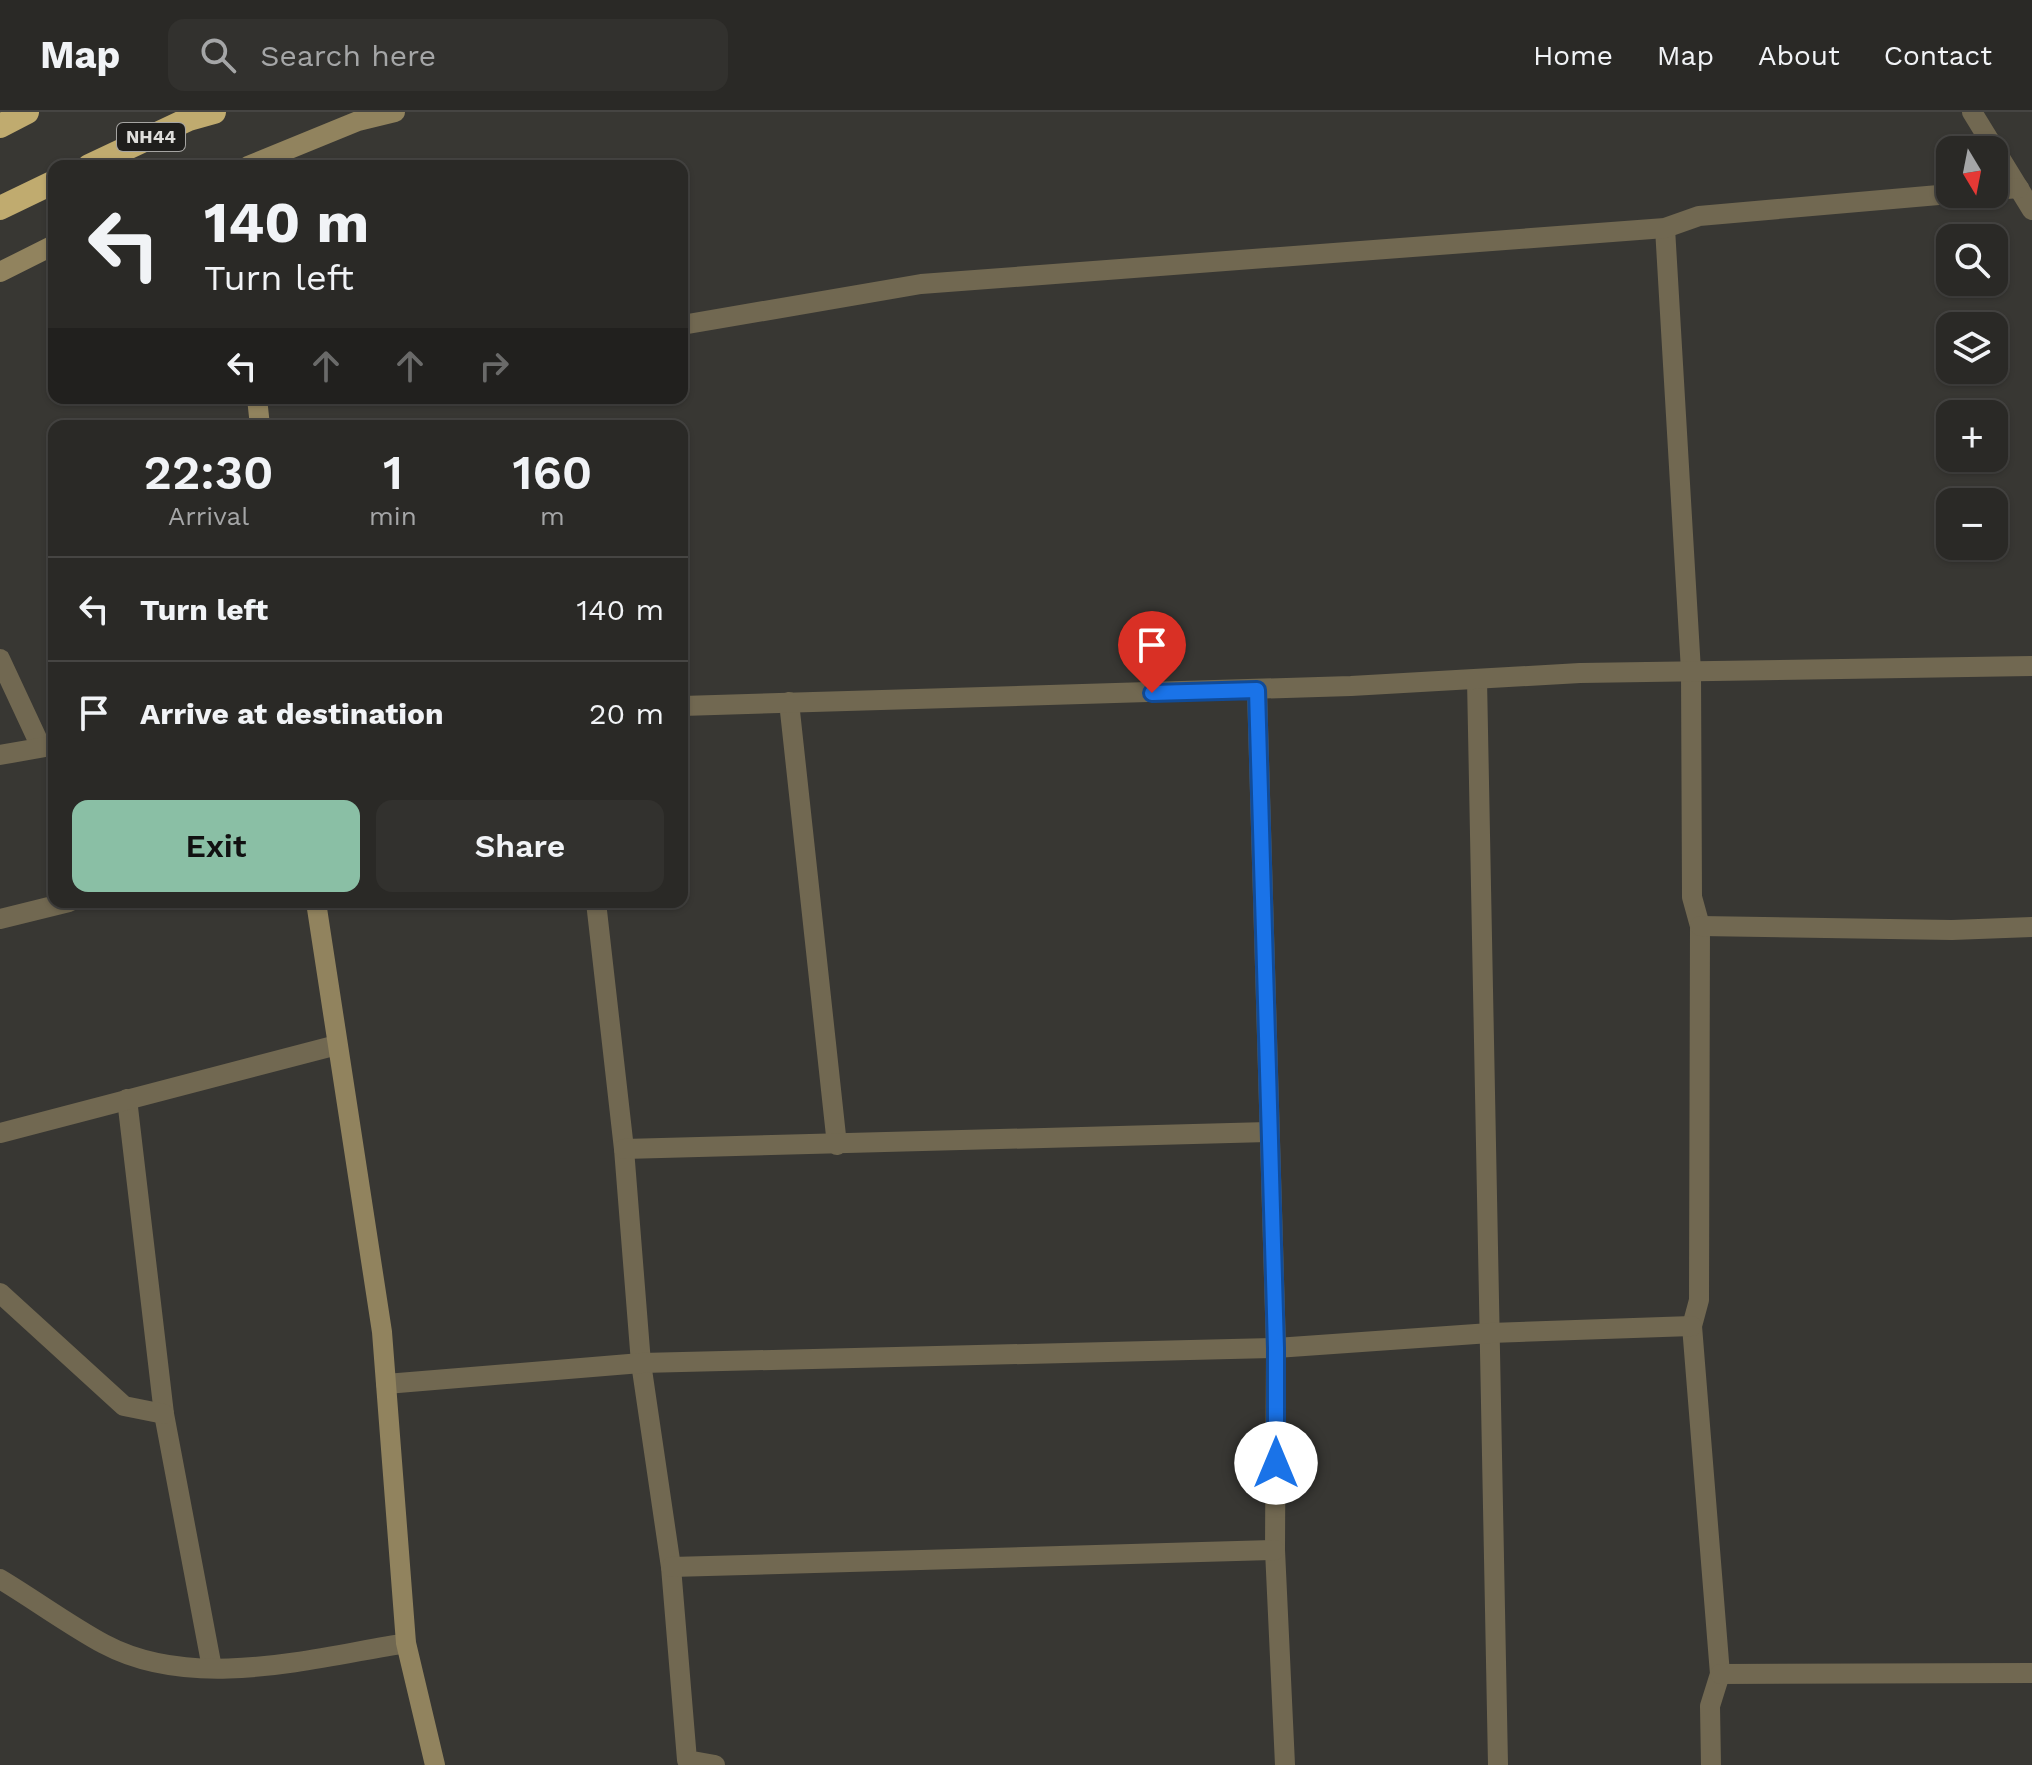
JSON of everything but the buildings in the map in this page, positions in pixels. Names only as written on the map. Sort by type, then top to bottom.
[{"type":"highway","points":[[0,126],[27,112]]},
{"type":"highway","name":"NH44","points":[[102,160],[189,119],[214,112]]},
{"type":"highway","points":[[0,208],[48,185]]},
{"type":"street","points":[[263,160],[358,121],[395,112]]},
{"type":"street","points":[[1972,112],[2032,210]]},
{"type":"street","points":[[2008,189],[2019,188]]},
{"type":"street","points":[[688,324],[921,284],[1665,228],[1699,216],[1936,195]]},
{"type":"street","points":[[1665,228],[1691,671],[1692,897],[1700,926],[1699,1300],[1692,1326],[1720,1674],[1710,1706],[1711,1765]]},
{"type":"street","points":[[0,272],[48,248]]},
{"type":"street","points":[[0,659],[47,747],[0,755]]},
{"type":"street","points":[[688,706],[1257,690],[1691,671],[2032,666]]},
{"type":"street","points":[[1477,679],[1498,1765]]},
{"type":"street","points":[[1257,690],[1276,1348],[1275,1550],[1285,1765]]},
{"type":"street","points":[[789,702],[837,1145]]},
{"type":"street","points":[[0,919],[48,907]]},
{"type":"street","points":[[317,908],[379,1317],[406,1643],[435,1765]]},
{"type":"street","points":[[597,908],[624,1149],[641,1363],[671,1567],[687,1760],[715,1765]]},
{"type":"street","points":[[1700,926],[1952,930],[2032,927]]},
{"type":"street","points":[[0,1133],[337,1045]]},
{"type":"street","points":[[127,1099],[164,1414],[212,1668]]},
{"type":"street","points":[[624,1149],[1268,1132]]},
{"type":"street","points":[[0,1293],[124,1406],[164,1414]]},
{"type":"street","points":[[386,1384],[641,1363],[1276,1348],[1490,1333],[1692,1326]]},
{"type":"street","points":[[671,1567],[1275,1550]]},
{"type":"street","points":[[0,1579],[107,1646],[176,1666],[243,1670],[406,1643]]},
{"type":"street","points":[[1720,1674],[2032,1673]]},
{"type":"route","points":[[1152,693],[1257,690],[1276,1348],[1276,1463]]}]
